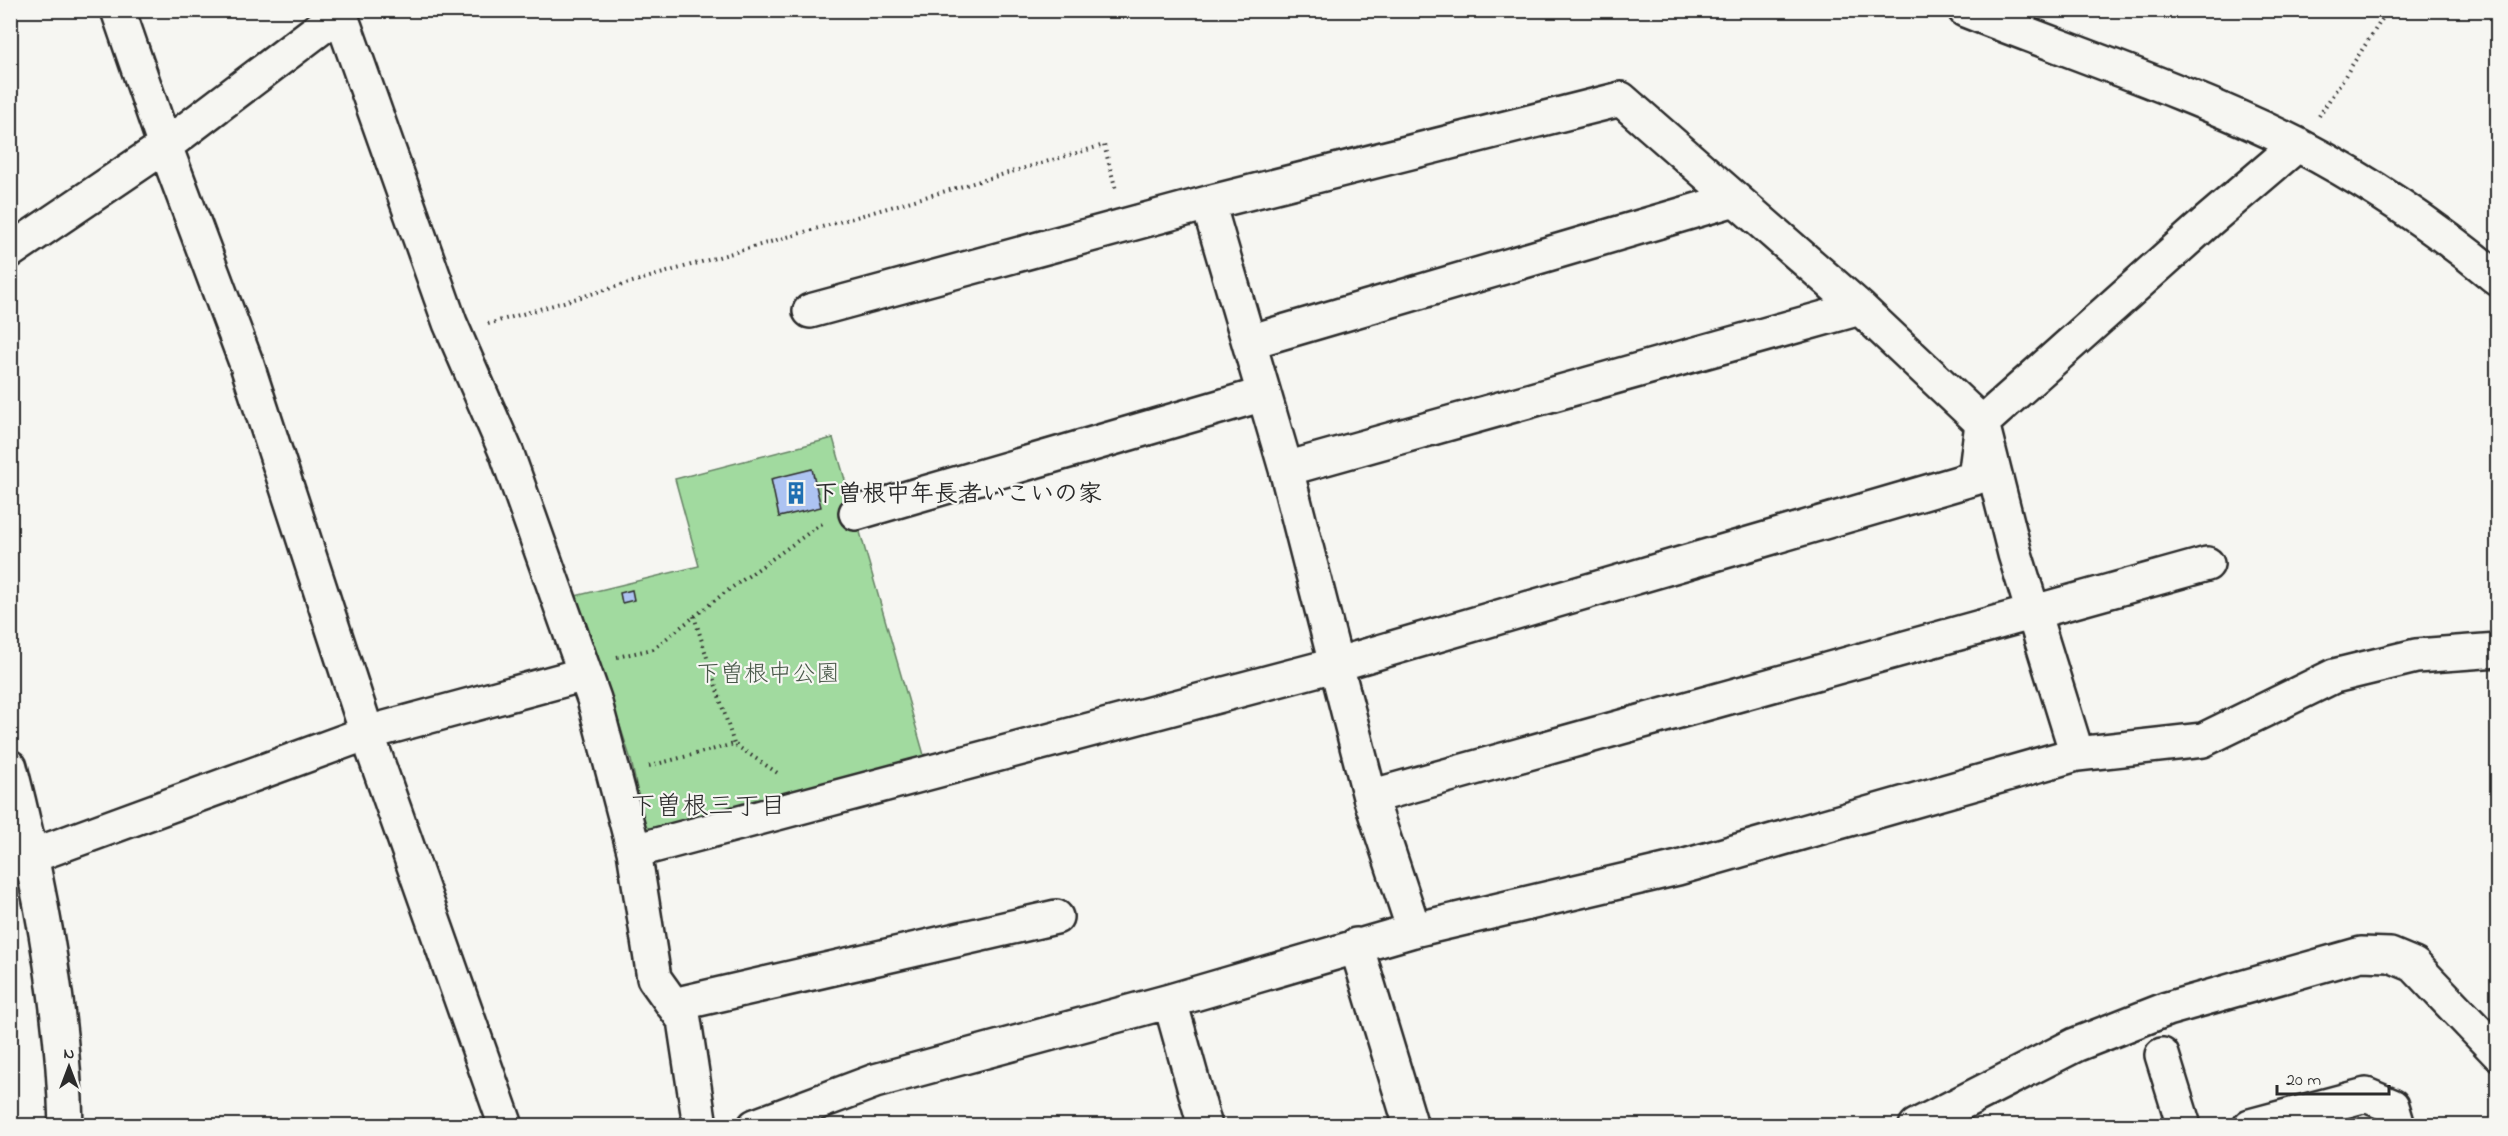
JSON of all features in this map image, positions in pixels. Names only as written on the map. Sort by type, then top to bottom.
[{"type":"street","points":[[118,10],[165,146],[247,365],[367,733],[506,1125]]},
{"type":"street","points":[[1965,10],[2214,107],[2297,145],[2361,180],[2415,215],[2498,279]]},
{"type":"street","points":[[10,251],[165,146],[342,12],[455,335],[507,454],[594,699],[634,851],[654,978],[684,1020],[700,1125]]},
{"type":"street","points":[[810,311],[1208,203],[1621,99],[1860,308],[1982,423],[2015,554],[2077,754]]},
{"type":"street","points":[[634,851],[1338,664],[1975,478],[1982,423],[2297,145]]},
{"type":"street","points":[[1249,342],[1735,199]]},
{"type":"street","points":[[1208,203],[1286,469],[1338,664],[1370,796],[1414,930]]},
{"type":"street","points":[[1286,469],[1860,308]]},
{"type":"street","points":[[856,513],[1264,394]]},
{"type":"street","points":[[1370,796],[2207,564]]},
{"type":"street","points":[[755,1125],[875,1081],[1170,1001],[1356,945],[1678,868],[2077,754],[2203,740],[2334,676],[2416,656],[2498,650]]},
{"type":"street","points":[[22,860],[367,733],[585,674]]},
{"type":"street","points":[[10,767],[22,860],[64,1061],[66,1125]]},
{"type":"street","points":[[673,1005],[1056,917]]},
{"type":"street","points":[[1356,945],[1411,1125]]},
{"type":"street","points":[[1916,1125],[2075,1045],[2167,1009],[2361,954],[2390,955],[2414,965],[2498,1053]]},
{"type":"street","points":[[1170,1001],[1205,1125]]},
{"type":"street","points":[[2163,1054],[2184,1125]]},
{"type":"street","points":[[2250,1125],[2366,1095],[2392,1106],[2398,1125]]},
{"type":"path","points":[[2297,145],[2388,10]]},
{"type":"path","points":[[455,335],[1104,145],[1126,226]]},
{"type":"path","points":[[585,674],[598,662],[652,649],[820,523],[856,513]]},
{"type":"path","points":[[694,616],[734,744],[780,775]]},
{"type":"path","points":[[645,767],[734,744]]},
{"type":"green space","name":"下曽根中公園","points":[[833,438],[926,762],[641,840],[631,810],[637,789],[631,760],[601,667],[567,598],[699,566],[675,479]]},
{"type":"building","name":"下曽根中年長者いこいの家","points":[[812,469],[821,507],[779,517],[771,479]]},
{"type":"building","points":[[632,590],[634,600],[622,603],[620,593]]},
{"type":"place","name":"下曽根中年長者いこいの家","points":[[796,493]]},
{"type":"district","name":"下曽根三丁目","points":[[708,805]]}]
